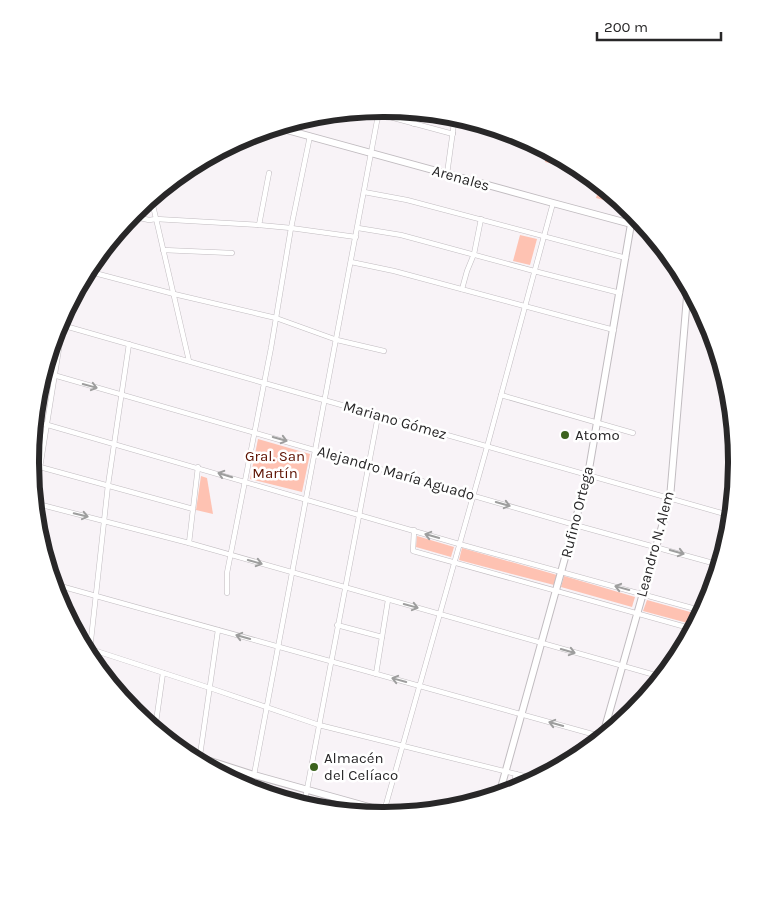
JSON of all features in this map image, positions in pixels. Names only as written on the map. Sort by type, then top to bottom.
[{"type":"street","points":[[254,775],[378,117]]},
{"type":"street","points":[[391,117],[453,134]]},
{"type":"street","points":[[414,124],[415,119]]},
{"type":"street","points":[[447,174],[454,125]]},
{"type":"street","name":"Arenales","points":[[289,131],[631,224]]},
{"type":"street","points":[[227,593],[227,574],[264,384],[291,228],[310,136]]},
{"type":"street","points":[[259,225],[269,173]]},
{"type":"street","points":[[364,192],[407,200],[626,258]]},
{"type":"street","points":[[385,807],[487,447],[552,203]]},
{"type":"street","points":[[154,205],[189,361]]},
{"type":"street","points":[[140,218],[259,225],[356,237]]},
{"type":"street","points":[[462,289],[474,254],[481,219]]},
{"type":"street","name":"Rufino Ortega","points":[[502,785],[588,475],[631,224]]},
{"type":"street","points":[[358,228],[401,235],[620,293]]},
{"type":"street","points":[[163,250],[232,253]]},
{"type":"street","points":[[351,262],[394,271],[614,330]]},
{"type":"street","points":[[95,273],[276,318],[336,340],[384,351]]},
{"type":"street","name":"Leandro N. Alem","points":[[605,726],[670,498],[687,299]]},
{"type":"street","name":"Mariano Gómez","points":[[67,327],[724,514]]},
{"type":"street","points":[[91,643],[108,485],[129,344]]},
{"type":"street","points":[[39,473],[58,347]]},
{"type":"street","name":"Alejandro María Aguado","points":[[50,374],[575,525],[713,562]]},
{"type":"street","points":[[501,395],[633,433]]},
{"type":"street","points":[[306,798],[378,416]]},
{"type":"street","points":[[41,422],[459,544],[695,609]]},
{"type":"street","points":[[40,467],[193,509]]},
{"type":"street","points":[[189,543],[198,467]]},
{"type":"street","points":[[42,505],[189,543],[655,675]]},
{"type":"street","points":[[414,530],[413,551],[686,627]]},
{"type":"street","points":[[62,587],[594,735]]},
{"type":"street","points":[[376,674],[388,600]]},
{"type":"street","points":[[337,625],[382,637]]},
{"type":"street","points":[[201,755],[218,630]]},
{"type":"street","points":[[95,651],[319,725],[525,776]]},
{"type":"street","points":[[156,721],[163,672]]},
{"type":"street","points":[[220,766],[355,805]]},
{"type":"street","points":[[514,781],[516,774]]},
{"type":"green space","points":[[546,158],[560,166],[545,162]]},
{"type":"green space","points":[[598,192],[609,202],[596,198]]},
{"type":"green space","points":[[520,235],[537,239],[530,265],[513,261]]},
{"type":"green space","name":"Gral. San Martín","points":[[258,439],[310,454],[302,492],[250,479]]},
{"type":"green space","points":[[201,476],[207,478],[213,514],[196,510]]},
{"type":"green space","points":[[417,536],[454,547],[451,557],[416,547]]},
{"type":"green space","points":[[462,548],[557,575],[554,585],[459,560]]},
{"type":"green space","points":[[564,576],[635,597],[632,607],[561,587]]},
{"type":"green space","points":[[647,600],[693,613],[688,623],[643,611]]},
{"type":"place","name":"Atomo","points":[[565,435]]},
{"type":"place","name":"Almacén del Celíaco","points":[[314,767]]}]
